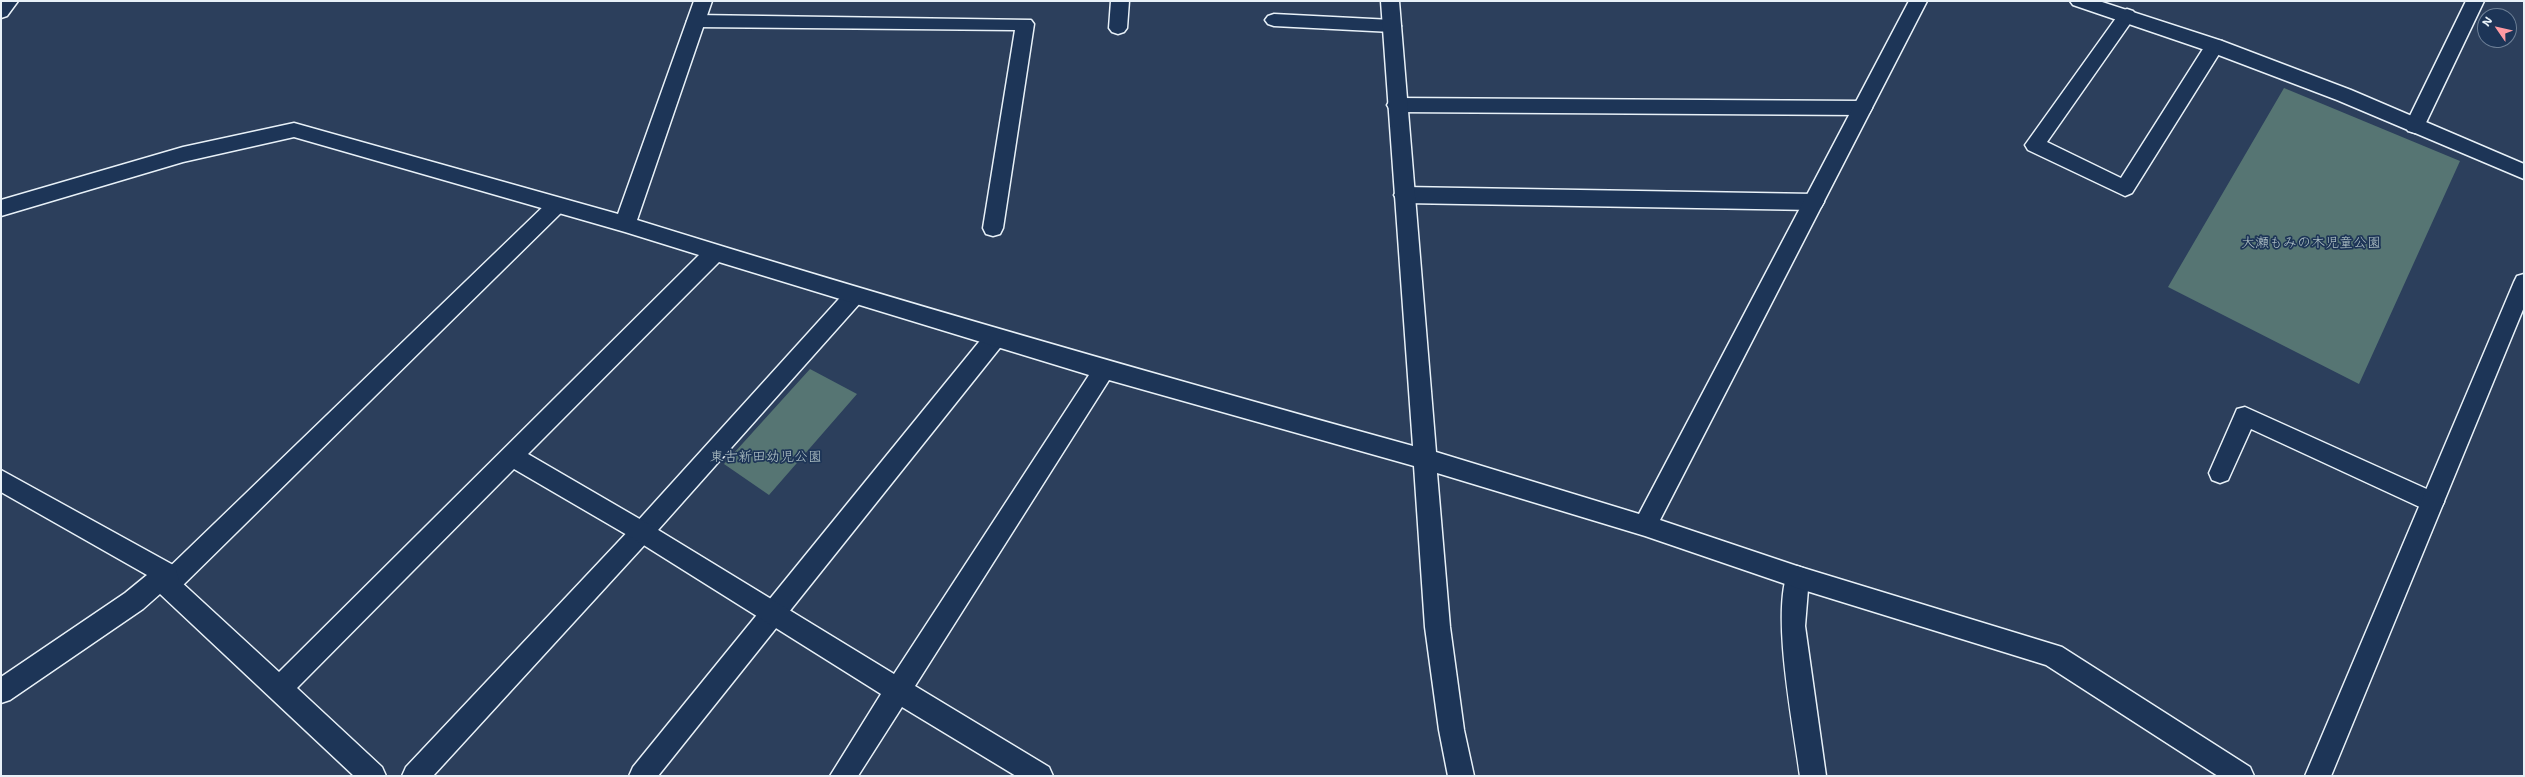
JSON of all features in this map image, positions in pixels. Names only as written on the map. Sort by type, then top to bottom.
[{"type":"street","points":[[1,12],[9,1]]},
{"type":"street","points":[[625,224],[703,1]]},
{"type":"street","points":[[1118,28],[1120,1]]},
{"type":"street","points":[[1390,1],[1425,458],[1427,530],[1438,637],[1455,753],[1461,776]]},
{"type":"street","points":[[1645,526],[1918,1]]},
{"type":"street","points":[[2079,1],[2127,15],[2215,46],[2344,95],[2524,172]]},
{"type":"street","points":[[2415,126],[2475,1]]},
{"type":"street","points":[[2127,15],[2035,145],[2125,188],[2215,46]]},
{"type":"street","points":[[1274,20],[1392,26]]},
{"type":"street","points":[[696,22],[1025,24],[993,228]]},
{"type":"street","points":[[1397,105],[1862,108]]},
{"type":"street","points":[[1,208],[171,156],[240,140],[294,130],[556,206],[625,224],[854,296],[1104,370],[1425,458],[1645,526],[1797,577],[2053,655],[2240,776]]},
{"type":"street","points":[[1404,195],[1814,202]]},
{"type":"street","points":[[1,691],[167,580],[556,206]]},
{"type":"street","points":[[280,688],[715,252]]},
{"type":"street","points":[[2318,776],[2524,282]]},
{"type":"street","points":[[415,776],[642,532],[854,296]]},
{"type":"street","points":[[642,776],[774,615],[995,338]]},
{"type":"street","points":[[843,776],[901,690],[1104,370]]},
{"type":"street","points":[[2220,473],[2245,416],[2432,502]]},
{"type":"street","points":[[512,456],[642,532],[774,615],[901,690],[1040,776]]},
{"type":"street","points":[[1,480],[167,580],[373,776]]},
{"type":"street","points":[[1797,577],[1793,626],[1813,776]]},
{"type":"green space","name":"大瀬もみの木児童公園","points":[[2284,88],[2460,161],[2359,384],[2168,287]]},
{"type":"green space","name":"東古新田幼児公園","points":[[810,369],[857,394],[769,495],[724,464]]}]
